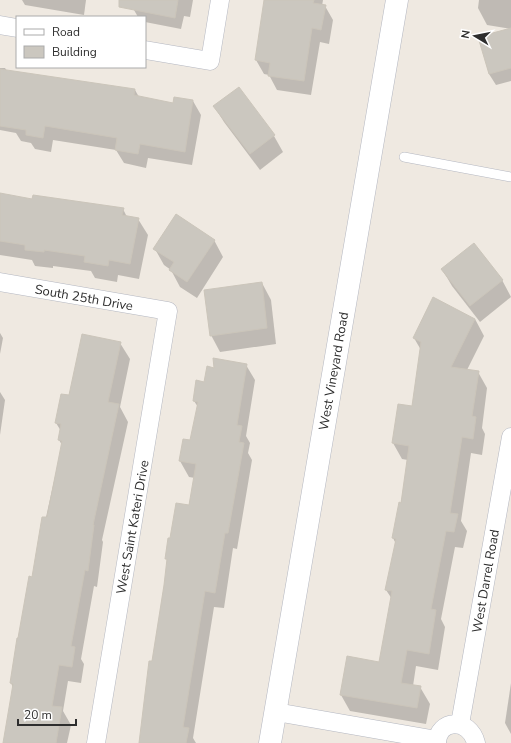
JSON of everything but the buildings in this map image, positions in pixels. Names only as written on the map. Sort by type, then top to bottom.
[{"type":"street","points":[[146,50],[210,61],[220,0]]},
{"type":"street","name":"West Vineyard Road","points":[[270,743],[396,0]]},
{"type":"street","points":[[0,25],[16,28]]},
{"type":"street","name":"South 25th Drive","points":[[0,282],[168,312]]},
{"type":"street","name":"West Saint Kateri Drive","points":[[96,743],[168,312]]},
{"type":"street","name":"West Darrel Road","points":[[460,724],[511,437]]},
{"type":"street","points":[[276,712],[437,741],[444,729],[451,725],[460,724],[470,731],[476,743]]},
{"type":"lane","points":[[404,157],[511,177]]}]
